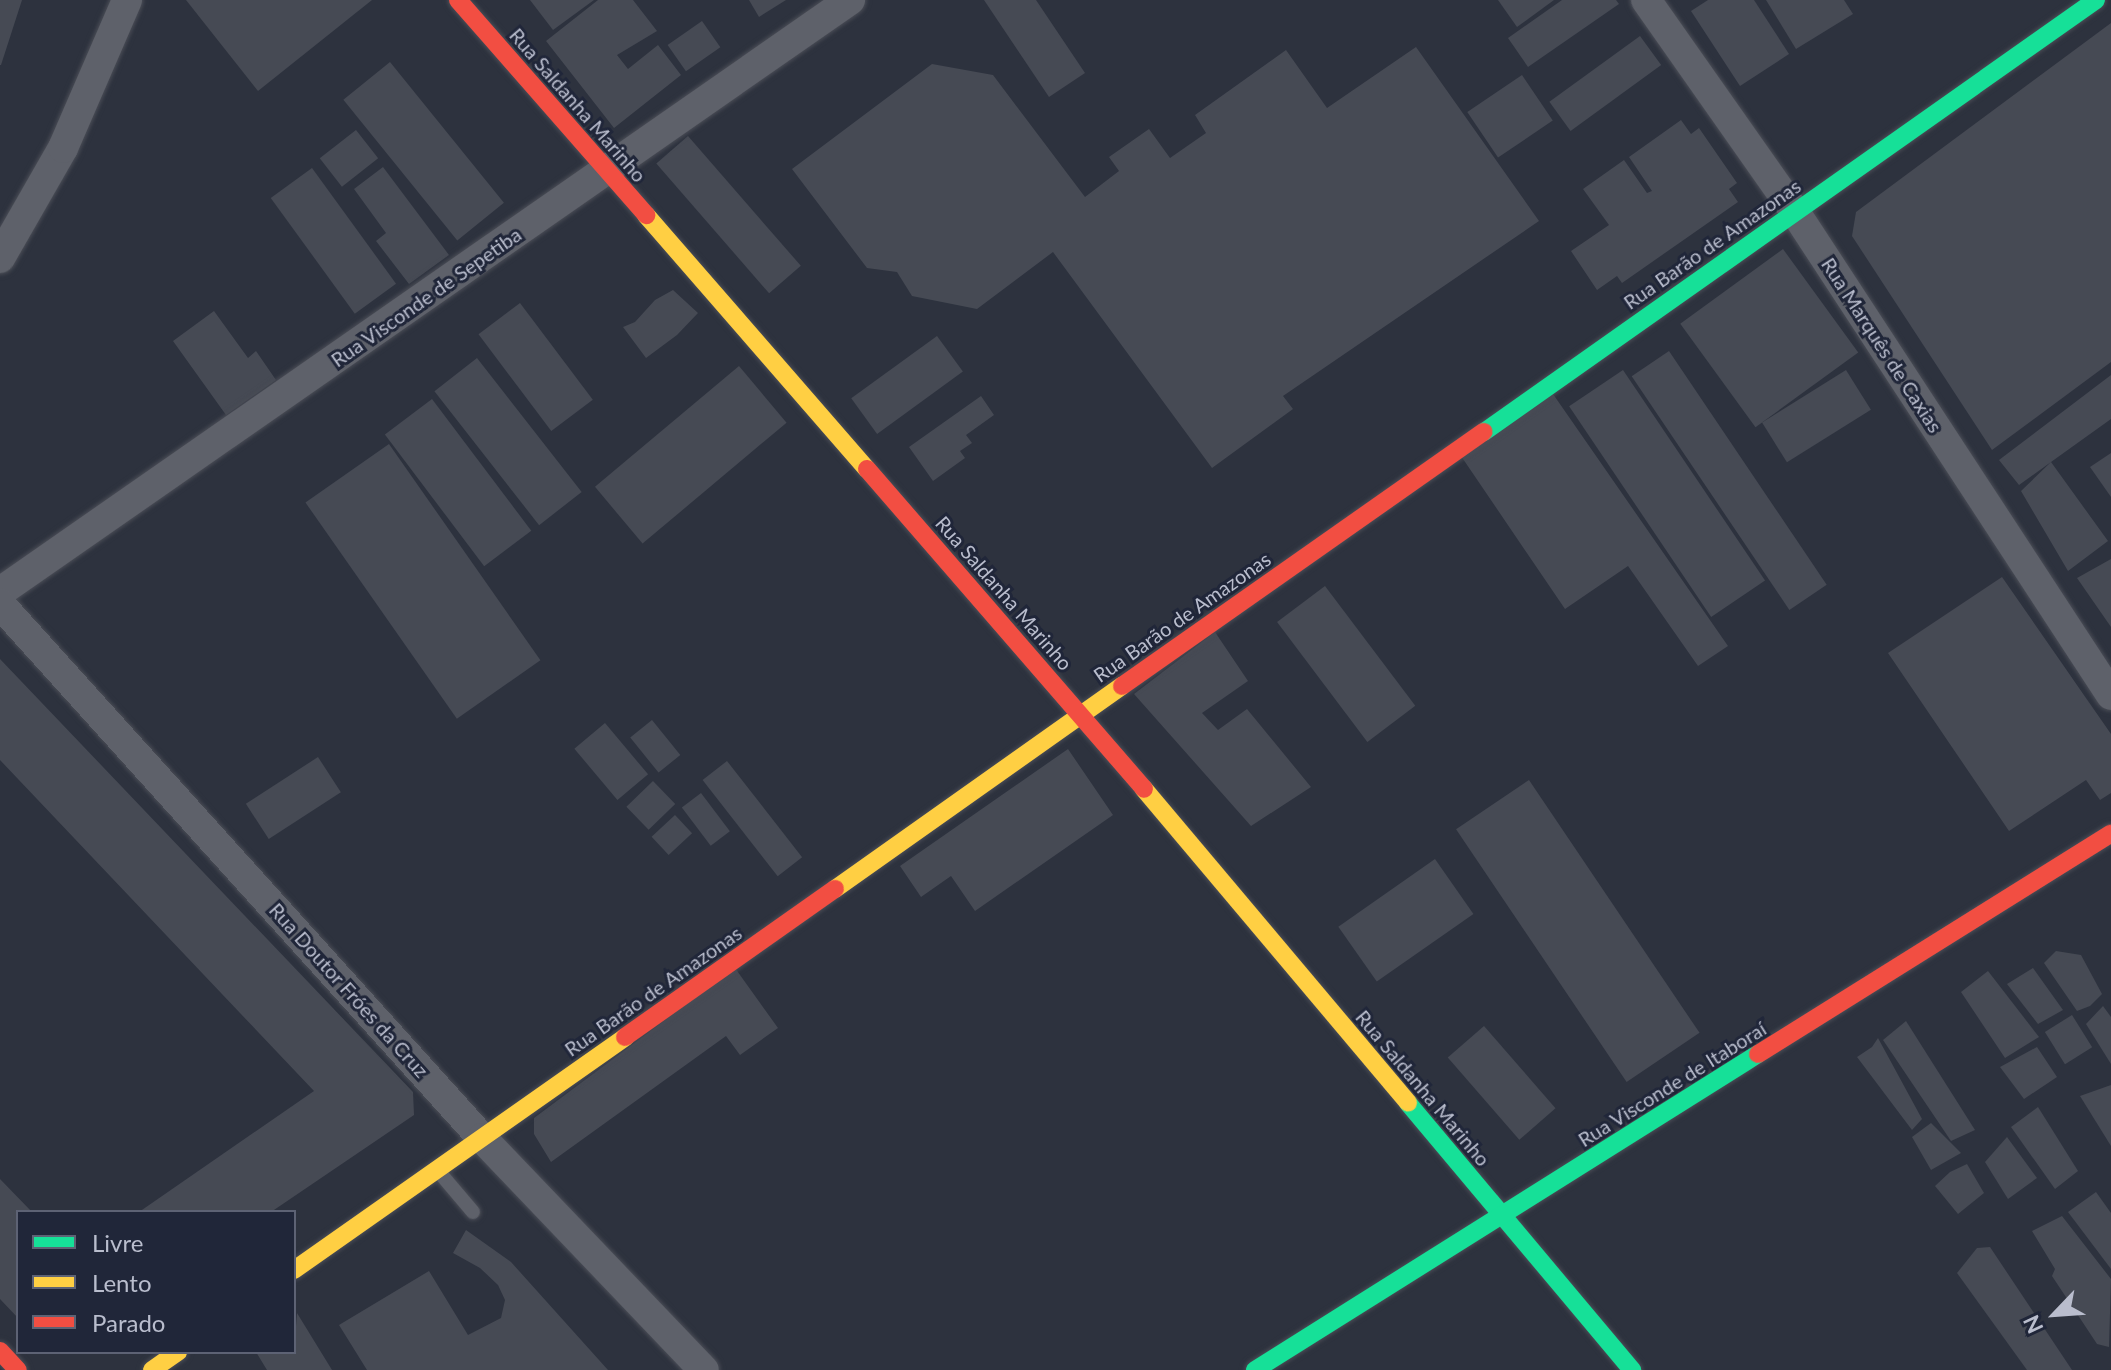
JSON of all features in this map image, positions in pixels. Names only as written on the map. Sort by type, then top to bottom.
[{"type":"main road","name":"Rua Saldanha Marinho","points":[[458,0],[1082,715],[1632,1370]]},
{"type":"main road","name":"Rua Barão de Amazonas","points":[[296,1269],[2096,0]]},
{"type":"main road","name":"Rua Visconde de Itaboraí","points":[[1255,1370],[2111,833]]},
{"type":"main road","points":[[0,1351],[18,1370]]},
{"type":"main road","points":[[152,1370],[175,1354]]},
{"type":"street","points":[[0,258],[63,148],[127,0]]},
{"type":"street","name":"Rua Visconde de Sepetiba","points":[[0,592],[850,0]]},
{"type":"street","name":"Rua Marquês de Caxias","points":[[1646,0],[1795,212],[2111,695]]},
{"type":"street","name":"Rua Doutor Fróes da Cruz","points":[[0,604],[482,1138],[704,1370]]},
{"type":"lane","points":[[437,1169],[473,1212]]},
{"type":"lane","points":[[313,1257],[321,1276]]},
{"type":"building","points":[[0,0],[22,0],[1,65],[0,65]]},
{"type":"building","points":[[186,0],[372,0],[258,91]]},
{"type":"building","points":[[530,0],[594,0],[553,30]]},
{"type":"building","points":[[598,0],[633,0],[657,31],[617,55],[628,69],[658,45],[681,75],[614,128],[546,41]]},
{"type":"building","points":[[749,0],[786,0],[759,17]]},
{"type":"building","points":[[984,0],[1036,0],[1085,73],[1049,97]]},
{"type":"building","points":[[1498,0],[1554,0],[1517,27]]},
{"type":"building","points":[[1562,0],[1616,0],[1619,4],[1528,67],[1508,38]]},
{"type":"building","points":[[1708,0],[1754,0],[1789,54],[1740,86],[1691,11]]},
{"type":"building","points":[[1766,0],[1844,0],[1853,14],[1796,49]]},
{"type":"building","points":[[702,21],[720,47],[686,71],[668,45]]},
{"type":"building","points":[[2111,23],[2111,362],[1992,450],[1852,236],[1856,212]]},
{"type":"building","points":[[1640,36],[1661,65],[1571,131],[1549,102]]},
{"type":"building","points":[[1416,47],[1539,221],[1283,396],[1293,409],[1212,468],[1053,252],[977,309],[912,296],[897,272],[867,268],[792,169],[932,64],[993,75],[1085,197],[1119,171],[1109,157],[1149,129],[1170,158],[1206,133],[1195,115],[1286,50],[1327,108]]},
{"type":"building","points":[[390,62],[504,203],[457,240],[343,100]]},
{"type":"building","points":[[1522,75],[1553,121],[1498,158],[1467,112]]},
{"type":"building","points":[[1681,120],[1691,134],[1699,128],[1737,183],[1729,189],[1738,202],[1622,283],[1617,276],[1597,290],[1571,251],[1609,225],[1583,189],[1624,160],[1647,193],[1652,191],[1629,157]]},
{"type":"building","points":[[356,130],[378,158],[342,187],[320,158]]},
{"type":"building","points":[[688,136],[801,266],[769,293],[656,164]]},
{"type":"building","points":[[383,167],[449,255],[409,284],[376,241],[386,233],[354,189]]},
{"type":"building","points":[[312,168],[396,284],[355,314],[271,198]]},
{"type":"building","points":[[1783,249],[1858,353],[1755,427],[1680,324]]},
{"type":"building","points":[[673,290],[698,313],[677,335],[646,358],[623,327],[635,322],[655,300]]},
{"type":"building","points":[[520,303],[593,400],[551,431],[478,334]]},
{"type":"building","points":[[214,311],[248,358],[256,351],[276,380],[226,415],[173,341]]},
{"type":"building","points":[[937,336],[963,372],[877,434],[851,398]]},
{"type":"building","points":[[1669,351],[1827,585],[1789,610],[1632,376]]},
{"type":"building","points":[[477,358],[582,492],[539,525],[434,391]]},
{"type":"building","points":[[739,366],[787,423],[643,544],[595,487]]},
{"type":"building","points":[[1623,370],[1765,581],[1711,617],[1569,406]]},
{"type":"building","points":[[1846,370],[1871,410],[1787,462],[1762,422]]},
{"type":"building","points":[[2111,375],[2111,419],[2019,485],[1999,460]]},
{"type":"building","points":[[1553,394],[1728,646],[1698,666],[1628,566],[1565,609],[1461,456]]},
{"type":"building","points":[[981,396],[994,415],[966,435],[972,443],[960,451],[965,458],[933,481],[909,447]]},
{"type":"building","points":[[432,399],[531,531],[484,566],[385,435]]},
{"type":"building","points":[[389,444],[540,660],[457,719],[305,503]]},
{"type":"building","points":[[2111,453],[2111,497],[2090,467]]},
{"type":"building","points":[[2051,462],[2108,541],[2068,571],[2021,491]]},
{"type":"building","points":[[2111,559],[2111,627],[2077,578]]},
{"type":"building","points":[[2002,577],[2111,734],[2111,793],[2100,800],[2086,780],[2009,831],[1888,653]]},
{"type":"building","points":[[1325,586],[1415,706],[1367,742],[1277,622]]},
{"type":"building","points":[[1215,632],[1248,681],[1202,713],[1218,730],[1247,709],[1311,787],[1251,826],[1134,694]]},
{"type":"building","points":[[0,659],[413,1092],[414,1115],[274,1210],[142,1210],[314,1091],[0,760]]},
{"type":"building","points":[[652,720],[680,755],[659,773],[630,738]]},
{"type":"building","points":[[605,723],[648,774],[617,800],[574,749]]},
{"type":"building","points":[[1068,749],[1113,815],[975,911],[951,876],[921,897],[900,866]]},
{"type":"building","points":[[318,757],[341,792],[269,839],[246,804]]},
{"type":"building","points":[[727,761],[802,857],[778,876],[703,780]]},
{"type":"building","points":[[1529,780],[1700,1033],[1627,1082],[1456,829]]},
{"type":"building","points":[[653,781],[675,804],[649,830],[626,807]]},
{"type":"building","points":[[701,793],[730,831],[711,846],[682,807]]},
{"type":"building","points":[[675,815],[692,833],[669,855],[652,837]]},
{"type":"building","points":[[1435,859],[1473,914],[1377,982],[1338,927]]},
{"type":"building","points":[[2056,951],[2081,955],[2102,994],[2090,1006],[2077,1011],[2044,963]]},
{"type":"building","points":[[735,968],[778,1028],[740,1055],[726,1036],[551,1162],[534,1134],[534,1118]]},
{"type":"building","points":[[2033,968],[2063,1010],[2038,1024],[2007,984]]},
{"type":"building","points":[[1988,971],[2039,1037],[2005,1058],[1961,992]]},
{"type":"building","points":[[2103,1006],[2111,1017],[2111,1064],[2086,1024]]},
{"type":"building","points":[[2072,1015],[2092,1047],[2065,1064],[2045,1032]]},
{"type":"building","points":[[1906,1021],[1975,1130],[1951,1141],[1883,1040]]},
{"type":"building","points":[[1484,1026],[1556,1108],[1519,1140],[1448,1057]]},
{"type":"building","points":[[1878,1038],[1922,1119],[1912,1130],[1857,1057],[1872,1047]]},
{"type":"building","points":[[2037,1047],[2057,1077],[2024,1099],[2000,1067]]},
{"type":"building","points":[[2111,1085],[2111,1146],[2080,1096]]},
{"type":"building","points":[[2038,1107],[2078,1171],[2055,1189],[2011,1127]]},
{"type":"building","points":[[1931,1123],[1961,1153],[1931,1170],[1912,1137]]},
{"type":"building","points":[[2007,1137],[2037,1178],[2008,1199],[1985,1162]]},
{"type":"building","points":[[1967,1164],[1984,1193],[1958,1214],[1935,1186],[1950,1172]]},
{"type":"building","points":[[0,1179],[30,1210],[16,1210],[16,1316],[0,1299]]},
{"type":"building","points":[[2096,1192],[2111,1213],[2111,1269],[2068,1212]]},
{"type":"building","points":[[2062,1216],[2111,1279],[2109,1347],[2097,1344],[2052,1276],[2055,1269],[2032,1231]]},
{"type":"building","points":[[466,1230],[511,1262],[608,1370],[367,1370],[339,1325],[429,1271],[468,1335],[501,1318],[505,1300],[498,1285],[480,1268],[453,1253]]},
{"type":"building","points":[[1990,1247],[2072,1370],[2027,1370],[1957,1273],[1977,1248]]},
{"type":"building","points":[[297,1313],[332,1370],[267,1370],[257,1354],[296,1354]]},
{"type":"traffic: fast","points":[[1484,432],[2096,0]]},
{"type":"traffic: fast","points":[[1255,1370],[1758,1054]]},
{"type":"traffic: fast","points":[[1408,1103],[1632,1370]]},
{"type":"traffic: slow","points":[[646,215],[867,469]]},
{"type":"traffic: slow","points":[[835,889],[1122,686]]},
{"type":"traffic: slow","points":[[1144,789],[1408,1103]]},
{"type":"traffic: slow","points":[[296,1269],[625,1037]]},
{"type":"traffic: slow","points":[[152,1370],[175,1354]]},
{"type":"traffic: jam","points":[[458,0],[646,215]]},
{"type":"traffic: jam","points":[[1122,686],[1484,432]]},
{"type":"traffic: jam","points":[[867,469],[1144,789]]},
{"type":"traffic: jam","points":[[1758,1054],[2111,833]]},
{"type":"traffic: jam","points":[[625,1037],[835,889]]},
{"type":"traffic: jam","points":[[0,1351],[18,1370]]}]
